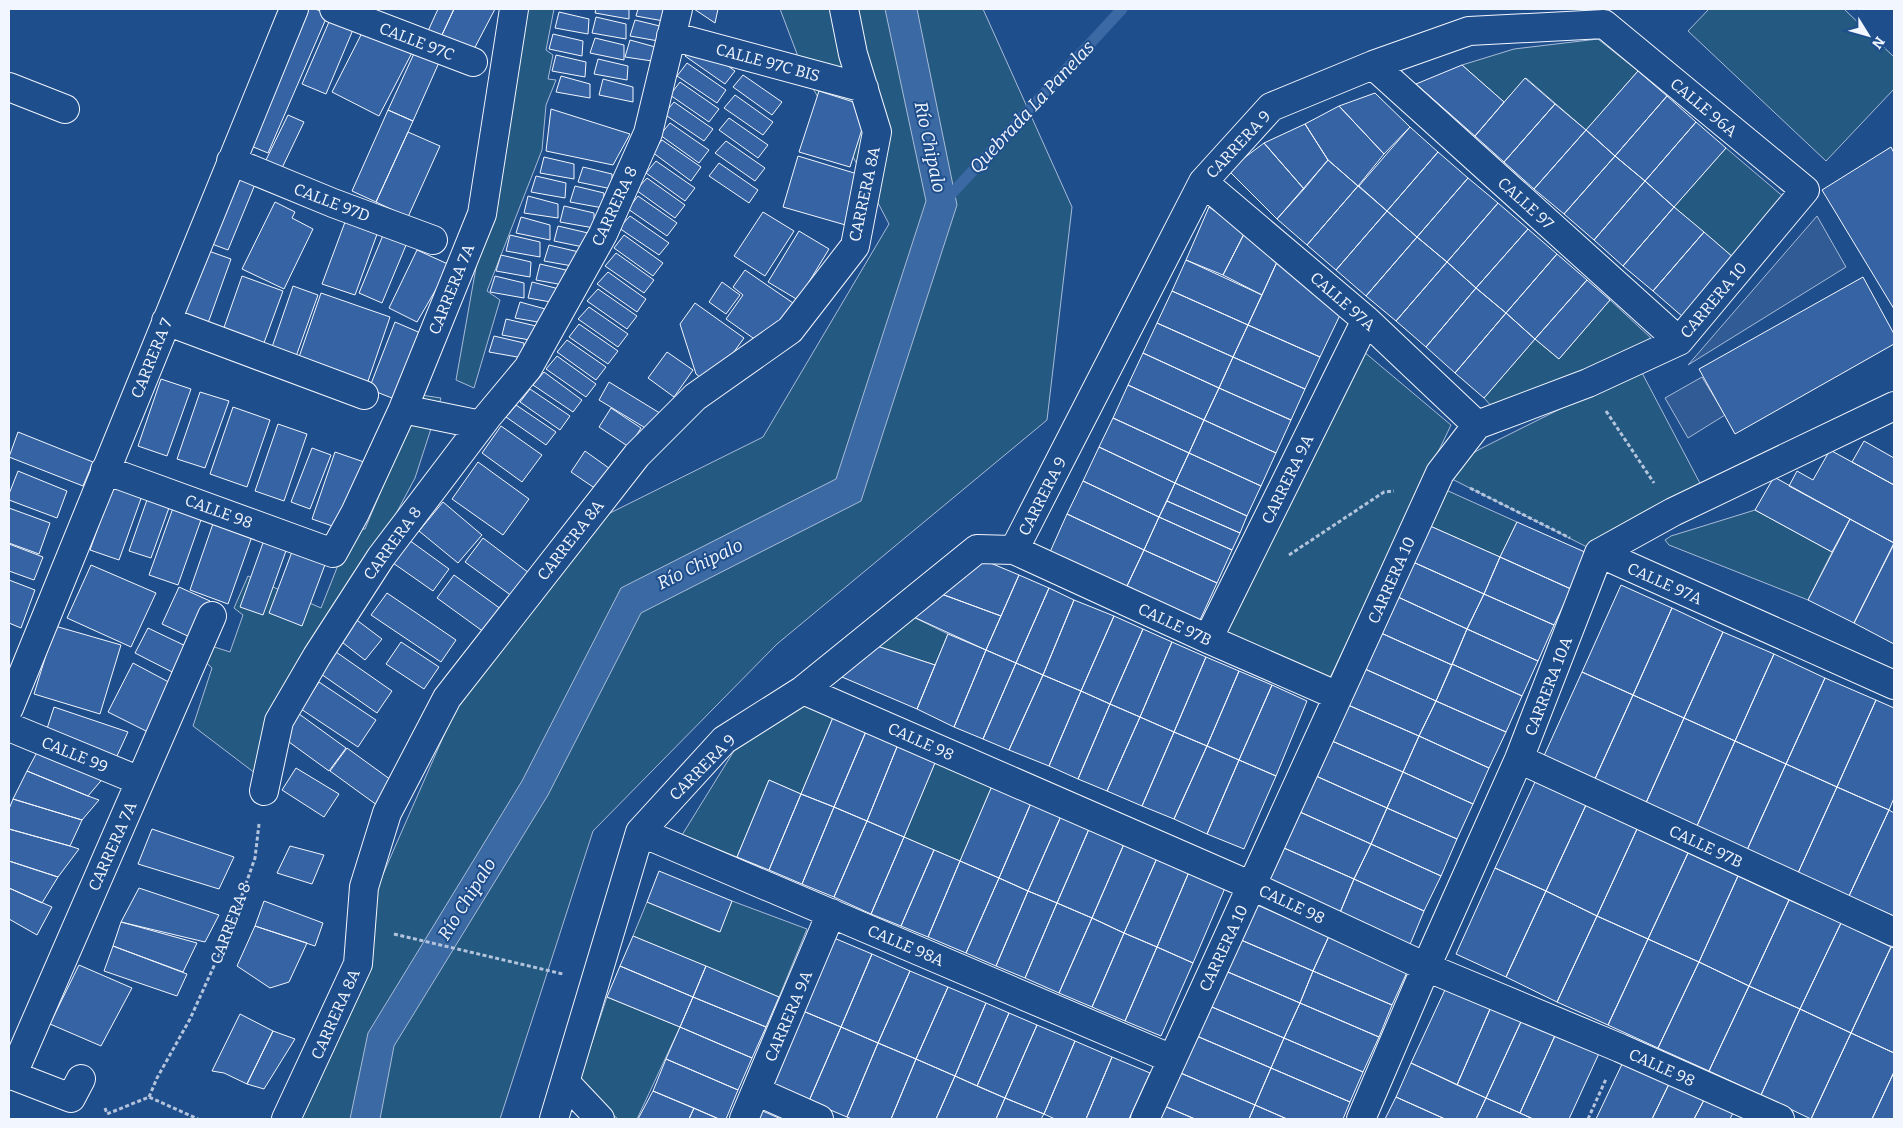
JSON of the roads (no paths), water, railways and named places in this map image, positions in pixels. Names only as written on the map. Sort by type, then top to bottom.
[{"type":"street","name":"CARRERA 7","points":[[9,708],[294,9]]},
{"type":"street","name":"CALLE 97C","points":[[334,9],[473,62]]},
{"type":"street","name":"CARRERA 7A","points":[[333,553],[403,409],[482,214],[514,9]]},
{"type":"street","name":"CARRERA 8","points":[[264,791],[279,721],[376,564],[481,425],[528,368],[603,234],[648,133],[678,9]]},
{"type":"street","name":"CARRERA 8A","points":[[286,1119],[358,964],[364,887],[387,813],[447,698],[637,454],[695,397],[790,330],[856,246],[877,132],[853,54],[844,9]]},
{"type":"street","name":"CARRERA 9","points":[[554,1119],[566,1083],[598,966],[640,832],[724,740],[803,690],[976,549],[1014,550],[1203,182],[1272,107],[1373,65],[1469,31],[1604,24]]},
{"type":"street","name":"CALLE 96A","points":[[1604,24],[1804,190]]},
{"type":"street","name":"CALLE 97C BIS","points":[[672,36],[864,88]]},
{"type":"street","name":"CALLE 97","points":[[1373,65],[1679,341]]},
{"type":"street","points":[[9,87],[65,109]]},
{"type":"street","name":"CALLE 97D","points":[[231,161],[333,203],[433,240]]},
{"type":"street","name":"CALLE 97A","points":[[1203,182],[1366,320],[1477,425]]},
{"type":"street","name":"CARRERA 10","points":[[1145,1119],[1436,481],[1477,425],[1588,383],[1679,341],[1804,190]]},
{"type":"street","name":"CARRERA 9A","points":[[1208,639],[1366,320]]},
{"type":"street","points":[[166,321],[364,395]]},
{"type":"street","points":[[1599,554],[1673,512],[1894,406]]},
{"type":"street","points":[[403,409],[481,425]]},
{"type":"street","name":"CALLE 98","points":[[106,470],[333,553]]},
{"type":"street","name":"CALLE 97B","points":[[1014,550],[1338,696]]},
{"type":"street","name":"CALLE 97A","points":[[1599,554],[1894,684]]},
{"type":"street","name":"CARRERA 10A","points":[[1361,1119],[1426,967],[1519,760],[1599,554]]},
{"type":"street","name":"CARRERA 7A","points":[[11,1075],[212,616]]},
{"type":"street","name":"CALLE 98","points":[[803,690],[1252,886],[1426,967],[1620,1048],[1780,1119]]},
{"type":"street","name":"CALLE 99","points":[[9,727],[140,781]]},
{"type":"street","name":"CALLE 97B","points":[[1519,760],[1894,932]]},
{"type":"street","name":"CALLE 98A","points":[[640,832],[1172,1059]]},
{"type":"street","name":"CARRERA 9A","points":[[744,1119],[831,913]]},
{"type":"street","points":[[11,1075],[71,1098],[81,1079]]},
{"type":"street","points":[[566,1083],[600,1119]]},
{"type":"street","points":[[756,1091],[819,1119]]},
{"type":"water","name":"Río Chipalo","points":[[885,9],[917,9],[957,205],[861,501],[641,613],[548,795],[394,1046],[380,1119],[350,1119],[368,1033],[522,781],[621,588],[836,479],[926,201]]},
{"type":"waterway","name":"Quebrada La Panelas","points":[[944,202],[1122,9]]}]
